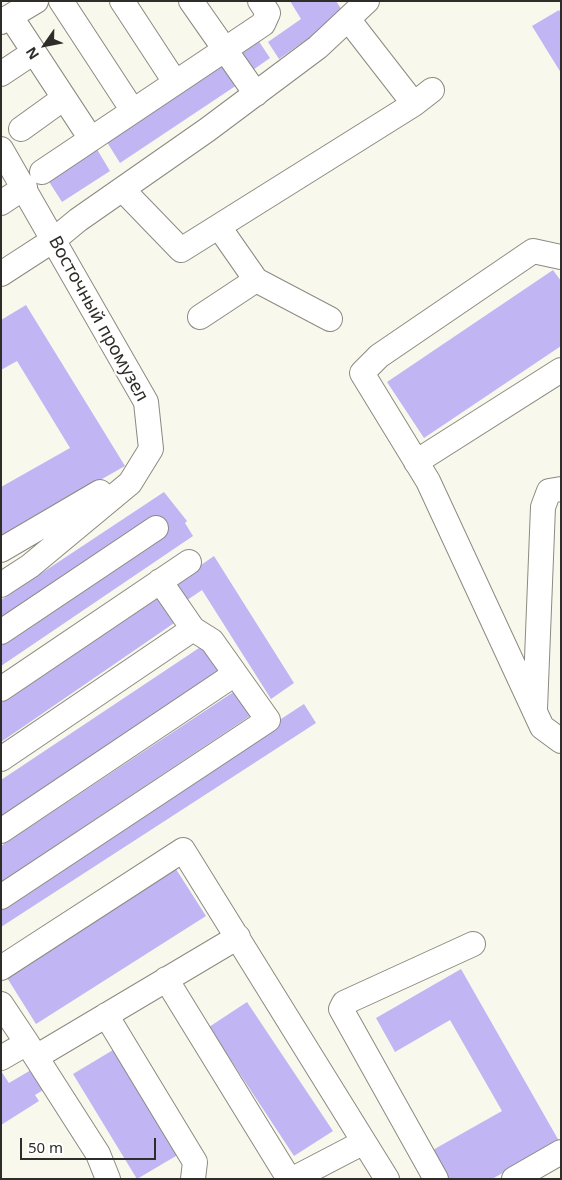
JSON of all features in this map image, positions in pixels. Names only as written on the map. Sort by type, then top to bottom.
[{"type":"street","points":[[36,1],[6,19],[34,52],[91,139]]},
{"type":"street","points":[[61,1],[133,111]]},
{"type":"street","points":[[122,1],[176,82]]},
{"type":"street","points":[[191,1],[256,94]]},
{"type":"street","points":[[1,203],[91,139],[263,24],[268,13],[260,1]]},
{"type":"street","points":[[1,274],[55,239],[78,220],[123,190],[256,94],[318,47],[367,1]]},
{"type":"street","points":[[123,190],[181,250],[423,97],[348,19]]},
{"type":"street","points":[[1,74],[34,52]]},
{"type":"street","points":[[21,129],[64,98]]},
{"type":"street","name":"Восточный промузел","points":[[1,149],[33,180],[55,239],[146,402],[151,449],[130,483],[101,494],[30,566],[1,585]]},
{"type":"street","points":[[218,227],[256,280],[330,319]]},
{"type":"street","points":[[561,257],[533,251],[378,356],[362,373],[428,481],[542,727],[561,741]]},
{"type":"street","points":[[200,317],[256,280]]},
{"type":"street","points":[[416,462],[561,370]]},
{"type":"street","points":[[535,713],[543,507],[549,491],[561,489]]},
{"type":"street","points":[[1,550],[101,494]]},
{"type":"street","points":[[1,632],[156,528]]},
{"type":"street","points":[[1,689],[189,562]]},
{"type":"street","points":[[1,897],[268,720],[212,641],[194,629],[160,581]]},
{"type":"street","points":[[1,759],[194,629]]},
{"type":"street","points":[[1,831],[235,674]]},
{"type":"street","points":[[1,968],[183,850],[387,1179]]},
{"type":"street","points":[[1,1058],[32,1050],[106,1015],[238,937]]},
{"type":"street","points":[[436,1179],[341,1009],[344,1003],[473,944]]},
{"type":"street","points":[[166,979],[289,1179]]},
{"type":"street","points":[[1,1004],[98,1154],[108,1179]]},
{"type":"street","points":[[106,1015],[195,1162],[193,1179]]},
{"type":"street","points":[[293,1179],[364,1142]]},
{"type":"street","points":[[514,1179],[561,1152]]},
{"type":"building","points":[[290,1],[336,1],[344,13],[279,59],[268,42],[301,19]]},
{"type":"building","points":[[559,10],[561,14],[561,73],[532,26]]},
{"type":"building","points":[[256,37],[270,58],[250,72],[236,50]]},
{"type":"building","points":[[221,62],[237,85],[120,163],[105,139]]},
{"type":"building","points":[[95,146],[110,171],[62,202],[46,177]]},
{"type":"building","points":[[553,270],[561,281],[561,346],[424,438],[387,382]]},
{"type":"building","points":[[26,305],[125,466],[1,536],[1,487],[70,448],[17,361],[1,370],[1,320]]},
{"type":"building","points":[[164,492],[187,521],[185,523],[193,536],[1,666],[1,637],[166,525],[160,516],[1,622],[1,600]]},
{"type":"building","points":[[214,556],[294,683],[271,699],[202,590],[174,609],[180,619],[1,742],[1,703]]},
{"type":"building","points":[[202,646],[218,671],[1,816],[1,780]]},
{"type":"building","points":[[241,687],[256,712],[1,882],[1,846]]},
{"type":"building","points":[[304,704],[316,723],[1,927],[1,901]]},
{"type":"building","points":[[174,866],[206,916],[36,1024],[4,973]]},
{"type":"building","points":[[461,969],[559,1141],[492,1179],[446,1179],[431,1151],[502,1111],[450,1020],[395,1052],[376,1018]]},
{"type":"building","points":[[247,1002],[333,1131],[294,1156],[209,1027]]},
{"type":"building","points":[[118,1047],[181,1153],[137,1179],[73,1074]]},
{"type":"building","points":[[36,1067],[48,1087],[35,1095],[39,1101],[1,1125],[1,1071],[9,1083]]}]
